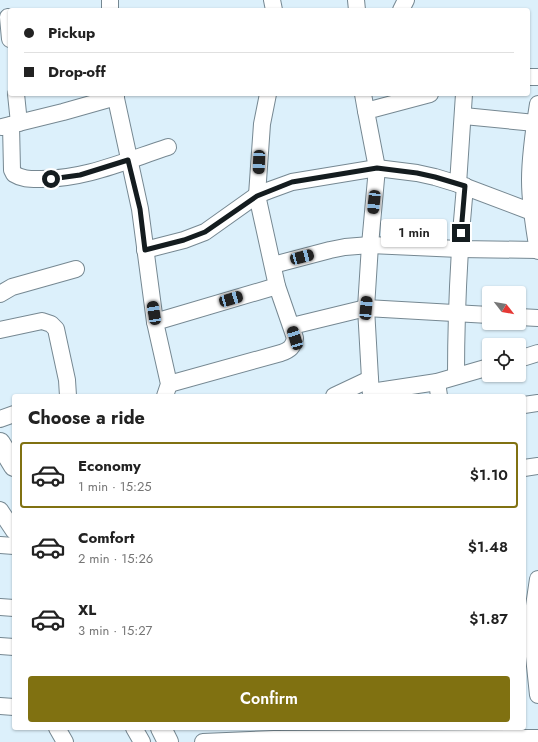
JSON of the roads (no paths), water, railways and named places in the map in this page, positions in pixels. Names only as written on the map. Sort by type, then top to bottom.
[{"type":"main road","points":[[0,443],[12,463]]},
{"type":"main road","points":[[0,472],[12,473]]},
{"type":"main road","points":[[162,730],[168,742]]},
{"type":"street","points":[[6,18],[8,28]]},
{"type":"street","points":[[16,96],[10,125],[12,170],[14,174],[19,177],[25,179],[72,177],[104,169],[168,147]]},
{"type":"street","points":[[10,125],[115,96],[140,209],[155,322],[167,390],[289,350],[293,346],[295,338],[277,286],[274,265],[257,196],[262,124],[268,96]]},
{"type":"street","points":[[362,96],[377,168],[366,308],[371,389]]},
{"type":"street","points":[[366,111],[422,96]]},
{"type":"street","points":[[456,376],[456,314],[462,185],[464,96]]},
{"type":"street","points":[[274,265],[330,250],[370,245],[538,251],[532,212],[530,182],[534,164],[535,123],[538,104]]},
{"type":"street","points":[[464,116],[535,123]]},
{"type":"street","points":[[145,250],[184,240],[205,232],[257,196],[292,182],[377,168],[417,173],[462,185],[532,212]]},
{"type":"street","points":[[0,294],[12,287],[76,269]]},
{"type":"street","points":[[155,322],[277,286]]},
{"type":"street","points":[[292,326],[366,308],[482,315]]},
{"type":"street","points":[[526,317],[538,318]]},
{"type":"street","points":[[0,330],[42,321],[51,324],[56,329],[67,380],[68,394]]},
{"type":"street","points":[[526,357],[538,353]]},
{"type":"street","points":[[345,394],[371,389],[438,389],[456,376],[482,369]]},
{"type":"street","points":[[526,405],[538,403]]},
{"type":"street","points":[[0,418],[12,415]]},
{"type":"street","points":[[526,468],[538,466]]},
{"type":"street","points":[[0,510],[12,528]]},
{"type":"street","points":[[0,545],[12,546]]},
{"type":"street","points":[[538,579],[533,613],[532,637],[536,654],[538,695]]},
{"type":"street","points":[[0,607],[12,608]]},
{"type":"street","points":[[0,646],[12,647]]},
{"type":"street","points":[[0,706],[12,707]]},
{"type":"street","points":[[58,730],[65,742]]},
{"type":"street","points":[[135,730],[142,742]]},
{"type":"street","points":[[206,730],[212,742]]},
{"type":"street","points":[[203,742],[274,733],[297,740],[368,733],[438,741],[473,734],[538,738]]}]
